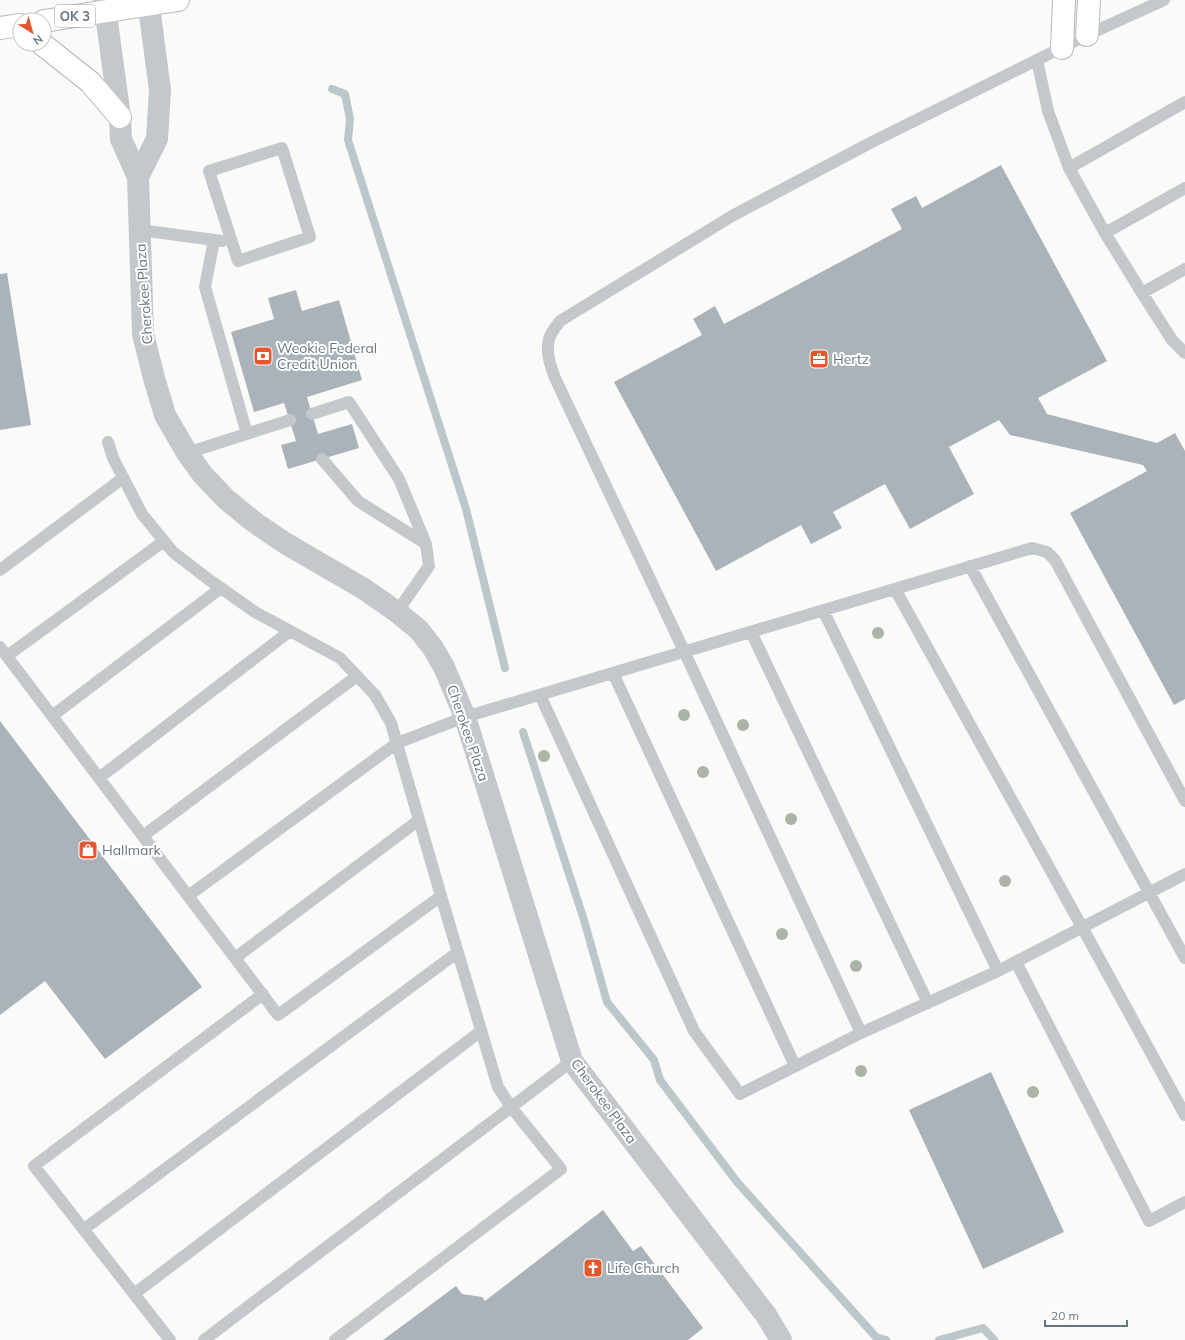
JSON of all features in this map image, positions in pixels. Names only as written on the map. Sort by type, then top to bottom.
[{"type":"highway","name":"OK 3","points":[[52,19],[105,5],[178,0]]},
{"type":"highway","points":[[1062,48],[1064,0]]},
{"type":"highway","points":[[1087,35],[1089,0]]},
{"type":"highway","points":[[52,52],[90,82],[120,118]]},
{"type":"street","name":"Cherokee Plaza","points":[[138,177],[157,139],[160,97],[148,2]]},
{"type":"street","name":"Cherokee Plaza","points":[[105,5],[120,118],[121,139],[138,177],[143,334],[165,415],[187,453],[203,475],[226,499],[254,522],[285,543],[364,589],[397,612],[419,630],[433,648],[444,667],[465,717],[572,1061],[766,1315],[781,1340]]},
{"type":"lane","points":[[861,1034],[684,651],[555,378],[550,363],[548,349],[550,335],[560,321],[732,216],[872,142],[1087,35],[1164,0]]},
{"type":"lane","points":[[1037,60],[1048,111],[1069,168],[1105,233],[1142,293],[1172,340],[1185,353]]},
{"type":"lane","points":[[1069,168],[1185,102]]},
{"type":"lane","points":[[282,148],[310,237],[238,261],[232,242],[209,171],[282,148]]},
{"type":"lane","points":[[1105,233],[1185,188]]},
{"type":"lane","points":[[140,230],[232,242]]},
{"type":"lane","points":[[214,240],[205,287],[247,434]]},
{"type":"lane","points":[[1142,293],[1185,269]]},
{"type":"lane","points":[[312,414],[349,402],[399,479],[426,544],[429,566],[397,612]]},
{"type":"lane","points":[[187,453],[290,420]]},
{"type":"lane","points":[[108,442],[113,458],[142,514],[173,552],[255,612],[340,658],[375,695],[391,724],[397,743],[498,1087],[511,1107],[561,1169],[335,1340]]},
{"type":"lane","points":[[322,459],[358,501],[426,544]]},
{"type":"lane","points":[[0,570],[123,478]]},
{"type":"lane","points":[[164,541],[3,651],[278,1015],[441,896]]},
{"type":"lane","points":[[188,896],[397,743],[465,717],[1032,548],[1047,552],[1056,560],[1185,801]]},
{"type":"lane","points":[[970,566],[1185,958]]},
{"type":"lane","points":[[52,716],[221,588]]},
{"type":"lane","points":[[895,589],[1185,1115]]},
{"type":"lane","points":[[823,610],[998,971]]},
{"type":"lane","points":[[99,778],[290,631]]},
{"type":"lane","points":[[751,632],[928,1003]]},
{"type":"lane","points":[[613,673],[795,1066]]},
{"type":"lane","points":[[143,836],[357,676]]},
{"type":"lane","points":[[540,695],[694,1031],[740,1094],[861,1034],[998,971],[1185,874]]},
{"type":"lane","points":[[236,958],[419,820]]},
{"type":"lane","points":[[84,1230],[458,952]]},
{"type":"lane","points":[[1016,962],[1150,1221],[1185,1202]]},
{"type":"lane","points":[[170,1340],[34,1166],[263,994]]},
{"type":"lane","points":[[134,1294],[481,1031]]},
{"type":"lane","points":[[204,1340],[572,1061]]},
{"type":"building","points":[[1001,165],[1107,361],[1038,398],[1047,414],[1157,443],[1175,433],[1185,451],[1185,699],[1174,705],[1070,513],[1147,471],[1143,465],[1010,435],[999,420],[949,447],[974,494],[910,529],[885,484],[833,512],[842,528],[811,544],[801,525],[716,571],[614,382],[702,335],[693,319],[715,306],[724,324],[902,229],[891,209],[916,196],[922,208]]},
{"type":"building","points":[[7,273],[31,425],[0,430],[0,274]]},
{"type":"building","points":[[296,290],[302,311],[339,300],[362,380],[307,397],[318,434],[352,424],[359,448],[288,469],[281,445],[296,441],[284,403],[254,412],[231,332],[274,319],[268,298]]},
{"type":"building","points":[[0,721],[202,987],[105,1059],[45,981],[0,1015]]},
{"type":"building","points":[[991,1072],[1064,1232],[983,1269],[909,1110]]},
{"type":"building","name":"Life Church","points":[[603,1210],[633,1251],[641,1246],[703,1328],[688,1340],[383,1340],[456,1286],[462,1294],[482,1297],[485,1301]]},
{"type":"waterway","points":[[332,89],[345,94],[350,119],[348,140],[466,509],[505,668]]},
{"type":"waterway","points":[[523,732],[584,920],[607,1002],[654,1060],[660,1080],[737,1182],[876,1337],[886,1340]]},
{"type":"waterway","points":[[939,1340],[983,1328],[994,1340]]},
{"type":"place","name":"Weokie Federal Credit Union","points":[[263,356]]},
{"type":"place","name":"Hertz","points":[[819,359]]},
{"type":"place","name":"Hallmark","points":[[88,850]]},
{"type":"place","name":"Life Church","points":[[593,1268]]}]
